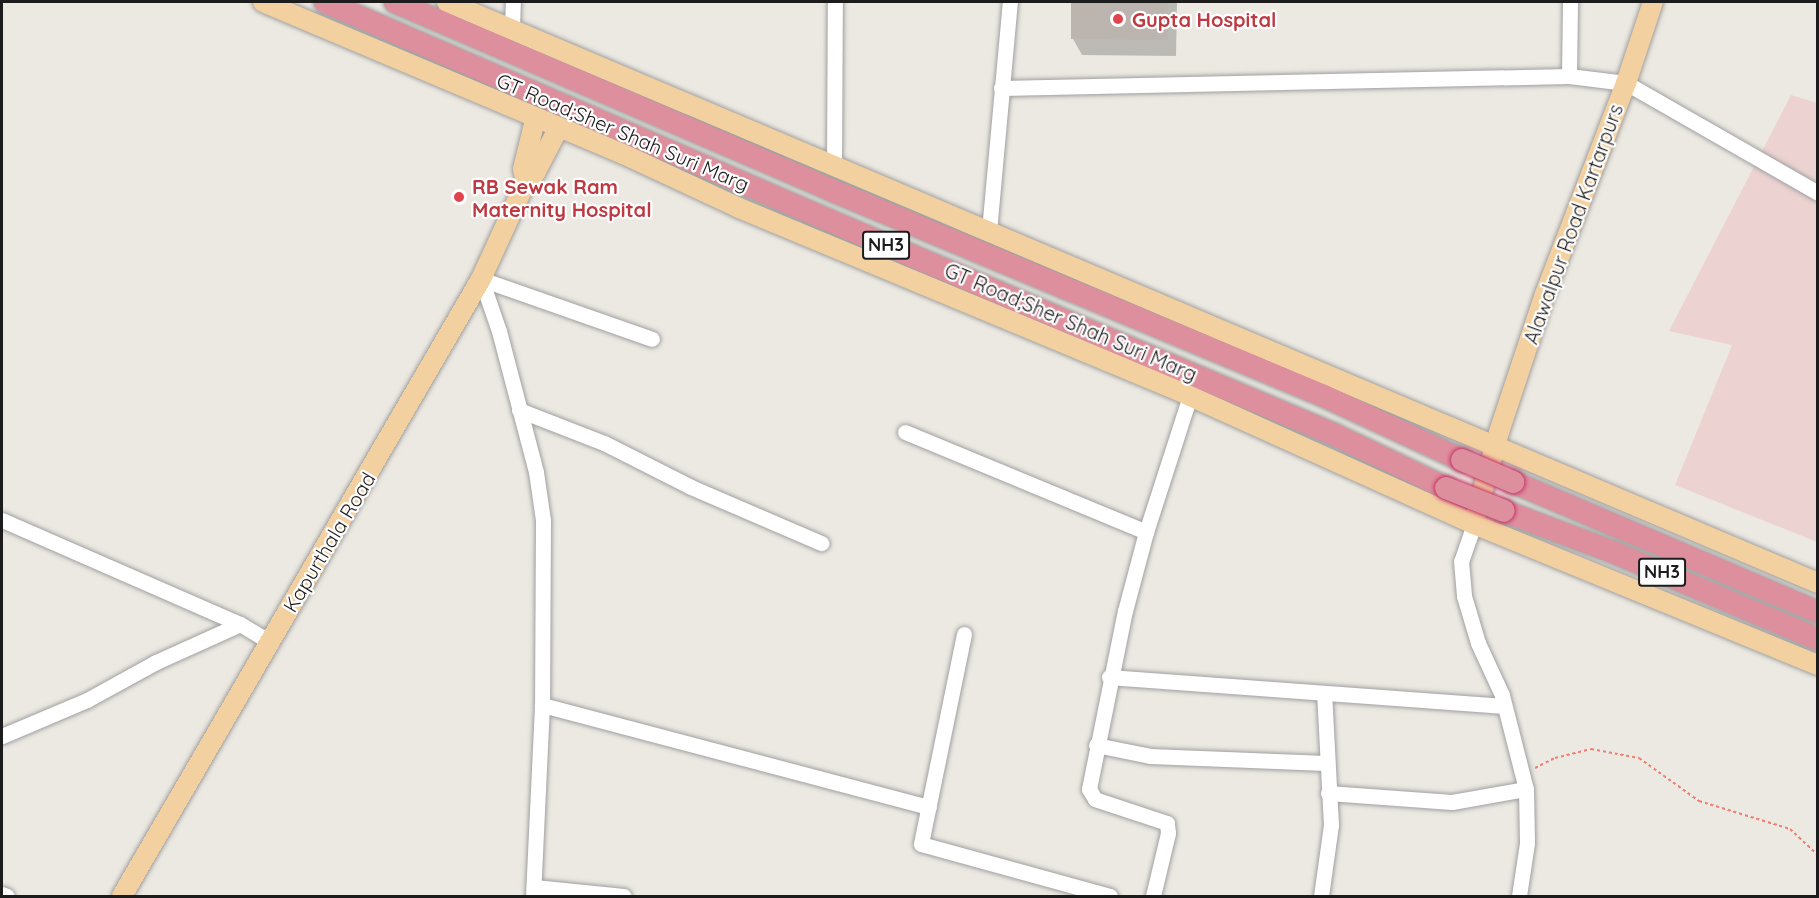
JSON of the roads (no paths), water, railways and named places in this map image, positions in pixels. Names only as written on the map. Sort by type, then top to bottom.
[{"type":"highway","name":"GT Road;Sher Shah Suri Marg","points":[[325,2],[863,236],[1333,434],[1446,488],[1615,553],[1818,639]]},
{"type":"highway","name":"GT Road;Sher Shah Suri Marg","points":[[395,2],[831,190],[1324,396],[1462,460],[1818,612]]},
{"type":"main road","points":[[263,2],[535,120],[1190,396],[1474,524],[1818,665]]},
{"type":"main road","points":[[447,2],[512,27],[741,130],[989,231],[1818,583]]},
{"type":"main road","name":"Alawalpur Road Kartarpurs","points":[[1474,524],[1545,294],[1626,83],[1653,2]]},
{"type":"main road","name":"Kapurthala Road","points":[[526,181],[523,169],[535,120]]},
{"type":"main road","name":"Kapurthala Road","points":[[122,897],[481,279],[526,181],[535,173],[558,129]]},
{"type":"street","points":[[512,27],[513,2]]},
{"type":"street","points":[[834,166],[835,2]]},
{"type":"street","points":[[989,231],[1000,88],[1010,2]]},
{"type":"street","points":[[1569,75],[1570,2]]},
{"type":"street","points":[[1000,88],[1569,75],[1626,83],[1818,193]]},
{"type":"street","points":[[481,279],[652,339]]},
{"type":"street","points":[[481,279],[536,472],[543,520],[542,705],[534,892],[624,897]]},
{"type":"street","points":[[1153,897],[1168,827],[1162,820],[1090,795],[1096,745],[1109,677],[1146,532],[1190,396]]},
{"type":"street","points":[[519,410],[604,443],[711,496],[821,543]]},
{"type":"street","points":[[905,432],[1146,532]]},
{"type":"street","points":[[2,520],[240,624],[270,642]]},
{"type":"street","points":[[1474,524],[1461,561],[1464,596],[1470,622],[1504,706],[1524,783],[1527,843],[1519,897]]},
{"type":"street","points":[[2,736],[76,705],[240,624]]},
{"type":"street","points":[[964,634],[921,842],[925,848],[1110,897]]},
{"type":"street","points":[[1109,677],[1504,706]]},
{"type":"street","points":[[1321,897],[1330,840],[1324,693]]},
{"type":"street","points":[[542,705],[929,807]]},
{"type":"street","points":[[1096,745],[1150,756],[1326,763]]},
{"type":"street","points":[[1328,793],[1452,802],[1524,783]]},
{"type":"street","points":[[2,894],[7,897]]},
{"type":"place","name":"Gupta Hospital","points":[[1118,19]]},
{"type":"place","name":"RB Sewak Ram Maternity Hospital","points":[[459,197]]}]
